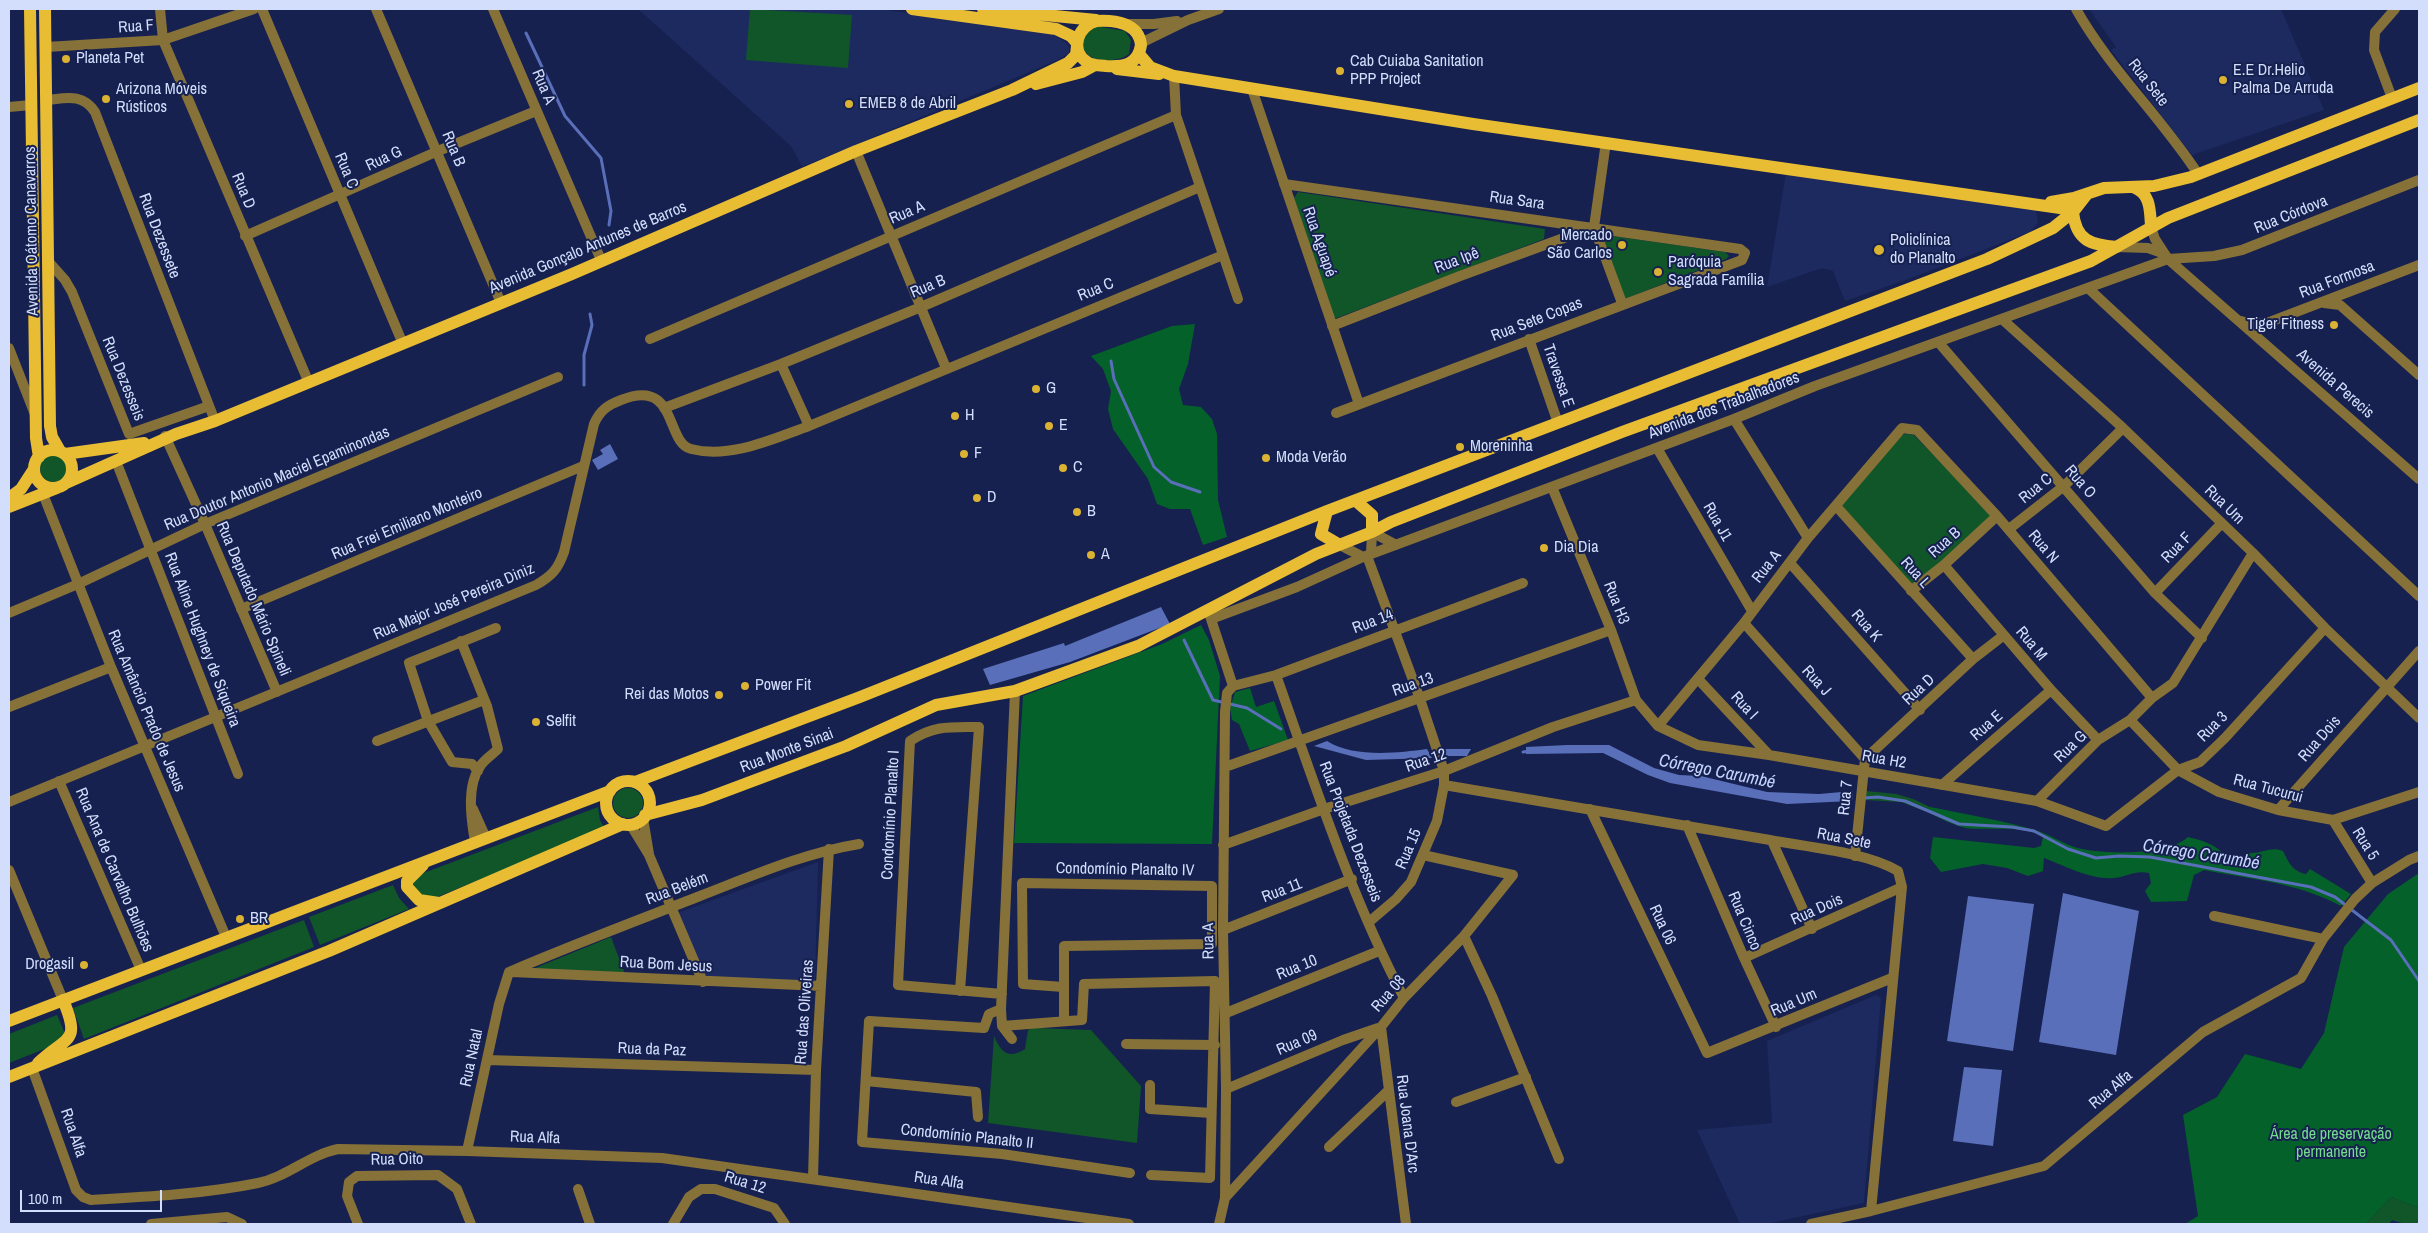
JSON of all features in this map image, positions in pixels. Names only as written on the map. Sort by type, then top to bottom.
[{"type":"main road","name":"Avenida Oátomo Canavarros","points":[[30,9],[36,418],[39,457]]},
{"type":"main road","name":"Avenida Oátomo Canavarros","points":[[45,9],[50,426],[52,436],[62,453]]},
{"type":"main road","points":[[912,9],[1056,29],[1072,36],[1083,58],[1095,65],[1126,65],[1140,48]]},
{"type":"main road","points":[[983,9],[1126,24],[1136,31],[1140,48],[1150,67],[1171,76]]},
{"type":"main road","points":[[1077,45],[1079,34],[1084,27],[1092,22],[1101,21]]},
{"type":"main road","name":"Avenida Gonçalo Antunes de Barros","points":[[62,453],[135,446],[216,421],[501,303],[856,151],[1012,90],[1068,63],[1074,58],[1077,45]]},
{"type":"main road","name":"Avenida Gonçalo Antunes de Barros","points":[[1012,90],[1082,72],[1095,65]]},
{"type":"main road","points":[[1110,66],[1126,72],[1171,76],[1473,124],[2074,211]]},
{"type":"main road","points":[[2026,204],[2066,200],[2104,188],[2159,185],[2198,174],[2419,88]]},
{"type":"main road","points":[[1327,511],[1321,534],[1338,544],[1372,532],[1391,522],[1622,432],[2091,261],[2118,248],[2168,218],[2419,120]]},
{"type":"main road","points":[[2133,187],[2143,192],[2147,199],[2151,227]]},
{"type":"main road","points":[[635,782],[1077,612],[1327,511],[1987,259],[2052,228],[2074,211],[2087,194]]},
{"type":"main road","points":[[2074,211],[2076,230],[2081,237],[2089,242],[2118,248]]},
{"type":"main road","name":"Avenida Gonçalo Antunes de Barros","points":[[9,507],[43,489],[64,484],[169,436]]},
{"type":"main road","points":[[9,498],[23,487],[39,457],[48,451],[62,453],[72,468],[64,484]]},
{"type":"main road","points":[[34,469],[43,489]]},
{"type":"main road","points":[[1356,501],[1372,515],[1372,532]]},
{"type":"main road","name":"Rua Monte Sinai","points":[[644,817],[702,800],[846,746],[936,705],[1015,691],[1138,646],[1209,614],[1338,544]]},
{"type":"main road","points":[[9,1021],[610,791],[624,781],[635,782],[641,785],[648,796],[650,802],[644,817],[322,954],[9,1077]]},
{"type":"main road","points":[[610,791],[606,801],[608,811],[614,819],[626,824]]},
{"type":"main road","points":[[428,860],[410,876],[407,881],[407,888],[419,900],[442,903]]},
{"type":"main road","points":[[32,1068],[49,1052],[70,1038],[72,1028],[63,1000]]},
{"type":"street","name":"Rua D","points":[[160,9],[163,40],[245,236],[309,382]]},
{"type":"street","name":"Rua F","points":[[46,47],[163,40],[254,9]]},
{"type":"street","name":"Rua C","points":[[262,9],[403,344]]},
{"type":"street","name":"Rua B","points":[[376,9],[501,303]]},
{"type":"street","name":"Rua A","points":[[492,9],[601,260]]},
{"type":"street","points":[[1140,48],[1188,20],[1219,9]]},
{"type":"street","name":"Rua Sete","points":[[2076,9],[2097,42],[2184,153],[2198,174]]},
{"type":"street","points":[[2392,98],[2374,50],[2375,32],[2395,9]]},
{"type":"street","points":[[1126,24],[1154,24],[1188,20]]},
{"type":"street","points":[[1171,76],[1176,115],[1238,299]]},
{"type":"street","name":"Rua Aguapé","points":[[1252,89],[1359,404]]},
{"type":"street","name":"Rua Dezessete","points":[[47,100],[76,98],[89,103],[94,112],[216,421]]},
{"type":"street","points":[[9,107],[31,105]]},
{"type":"street","name":"Rua G","points":[[245,236],[340,196],[438,151],[536,111]]},
{"type":"street","name":"Rua A","points":[[650,339],[1176,115]]},
{"type":"street","points":[[1606,142],[1594,227],[1622,303]]},
{"type":"street","points":[[856,151],[946,368]]},
{"type":"street","name":"Rua Córdova","points":[[2166,256],[2214,256],[2242,250],[2419,180]]},
{"type":"street","name":"Rua Sara","points":[[1284,184],[1740,248],[1745,252]]},
{"type":"street","name":"Rua B","points":[[664,408],[781,364],[921,307],[1200,187]]},
{"type":"street","name":"Rua Ipê","points":[[1332,326],[1460,276],[1594,227]]},
{"type":"street","name":"Avenida Perecis","points":[[2151,227],[2166,256]]},
{"type":"street","name":"Avenida Perecis","points":[[2118,248],[2148,248],[2166,256],[2419,478]]},
{"type":"street","name":"Rua Sete Copas","points":[[1336,413],[1622,303],[1742,260],[1745,252]]},
{"type":"street","name":"Rua C","points":[[809,426],[1223,255]]},
{"type":"street","name":"Avenida dos Trabalhadores","points":[[1209,614],[1297,587],[1367,556],[1734,420],[1815,386],[2089,288],[2166,256]]},
{"type":"street","name":"Rua Dezesseis","points":[[49,262],[65,280],[72,292],[129,434],[209,406]]},
{"type":"street","name":"Rua Formosa","points":[[2239,320],[2252,324],[2264,323],[2418,266]]},
{"type":"street","points":[[2089,288],[2419,596]]},
{"type":"street","points":[[2345,310],[2347,298],[2355,289]]},
{"type":"street","points":[[2318,303],[2336,304],[2345,310],[2419,374]]},
{"type":"street","name":"Rua Um","points":[[2003,320],[2124,428],[2253,553],[2325,628],[2419,718]]},
{"type":"street","points":[[2259,338],[2264,323]]},
{"type":"street","name":"Travessa E","points":[[1529,339],[1558,423]]},
{"type":"street","name":"Rua O","points":[[1939,343],[2155,593],[2202,638]]},
{"type":"street","points":[[9,348],[36,418]]},
{"type":"street","points":[[781,364],[809,426]]},
{"type":"street","name":"Rua Doutor Antonio Maciel Epaminondas","points":[[9,613],[78,584],[205,524],[558,378]]},
{"type":"street","name":"Rua Major José Pereira Diniz","points":[[9,802],[536,585],[550,577],[560,564],[594,424],[603,409],[641,394],[657,400],[689,449],[709,452],[746,449],[809,426]]},
{"type":"street","points":[[1734,420],[1808,538]]},
{"type":"street","name":"Rua A","points":[[1658,726],[1744,622],[1808,538],[1902,428]]},
{"type":"street","name":"Rua N","points":[[1902,428],[1917,430],[1997,516],[2152,698]]},
{"type":"street","name":"Rua C","points":[[2009,530],[2064,486],[2124,428]]},
{"type":"street","name":"Rua Deputado Mário Spineli","points":[[169,436],[277,692]]},
{"type":"street","name":"Rua J1","points":[[1656,448],[1752,610]]},
{"type":"street","name":"Rua Aline Hughney de Siqueira","points":[[116,461],[238,774]]},
{"type":"street","name":"Rua Frei Emiliano Monteiro","points":[[241,609],[584,466]]},
{"type":"street","name":"Rua H3","points":[[1552,487],[1611,630],[1636,700],[1658,726]]},
{"type":"street","name":"Rua Amâncio Prado de Jesus","points":[[43,489],[111,667],[226,937]]},
{"type":"street","name":"Rua L","points":[[1836,506],[1973,660]]},
{"type":"street","name":"Rua B","points":[[1911,591],[1944,565],[1997,516]]},
{"type":"street","name":"Rua F","points":[[2155,593],[2221,524]]},
{"type":"street","points":[[1396,545],[1372,532],[1367,556],[1420,699]]},
{"type":"street","points":[[1338,544],[1367,556]]},
{"type":"street","points":[[2130,720],[2152,698],[2173,683],[2253,553]]},
{"type":"street","name":"Rua K","points":[[1790,563],[1920,710]]},
{"type":"street","name":"Rua M","points":[[1944,565],[2051,690],[2098,740]]},
{"type":"street","name":"Rua 14","points":[[1230,689],[1276,675],[1523,583]]},
{"type":"street","points":[[1209,614],[1230,689]]},
{"type":"street","name":"Rua J","points":[[1744,622],[1865,759]]},
{"type":"street","points":[[478,771],[472,764],[452,762],[428,721],[410,663],[496,628]]},
{"type":"street","name":"Rua 3","points":[[2106,826],[2178,770],[2200,762],[2225,738],[2325,628]]},
{"type":"street","name":"Rua 13","points":[[1225,767],[1611,630]]},
{"type":"street","name":"Rua D","points":[[1865,759],[2004,634]]},
{"type":"street","points":[[461,641],[484,700],[498,749],[481,765],[478,771],[471,806],[481,840]]},
{"type":"street","name":"Rua Dois","points":[[2278,810],[2419,651]]},
{"type":"street","points":[[9,706],[111,667]]},
{"type":"street","name":"Rua Projetada Dezesseis","points":[[1276,675],[1324,809],[1379,951],[1404,998]]},
{"type":"street","name":"Rua I","points":[[1698,679],[1769,755]]},
{"type":"street","name":"Rua A","points":[[1219,1224],[1225,1198],[1226,1013],[1223,930],[1223,845],[1225,712],[1230,689]]},
{"type":"street","name":"Rua E","points":[[1942,785],[2051,690]]},
{"type":"street","points":[[1012,1039],[1002,1026],[1001,1009],[1015,691]]},
{"type":"street","name":"Rua 15","points":[[1369,922],[1396,899],[1411,882],[1437,821],[1444,785],[1444,772],[1420,699]]},
{"type":"street","points":[[377,741],[484,700]]},
{"type":"street","name":"Rua 12","points":[[1223,845],[1324,809],[1444,772],[1553,727],[1636,700]]},
{"type":"street","name":"Rua G","points":[[2037,801],[2098,740],[2130,720]]},
{"type":"street","name":"Rua Tucurui","points":[[2130,720],[2178,770],[2219,792],[2278,810],[2333,820],[2419,792]]},
{"type":"street","name":"Rua H2","points":[[1658,726],[1698,745],[1769,755],[2037,801],[2106,826]]},
{"type":"street","name":"Condomínio Planalto I","points":[[960,991],[978,727],[937,727],[922,733],[910,741],[898,985],[960,991],[1002,994]]},
{"type":"street","points":[[1864,772],[1865,759]]},
{"type":"street","name":"Rua 7","points":[[1855,856],[1864,772]]},
{"type":"street","name":"Rua Ana de Carvalho Bulhões","points":[[59,781],[141,970]]},
{"type":"street","name":"Rua Sete","points":[[1444,785],[1688,825],[1884,862],[1898,871],[1902,887]]},
{"type":"street","name":"Rua 06","points":[[1590,809],[1707,1053]]},
{"type":"street","points":[[644,817],[649,855]]},
{"type":"street","name":"Rua 5","points":[[2333,820],[2372,883]]},
{"type":"street","points":[[626,824],[649,855],[703,982]]},
{"type":"street","name":"Rua Cinco","points":[[1688,825],[1744,958],[1776,1027]]},
{"type":"street","points":[[1772,841],[1812,929]]},
{"type":"street","name":"Rua Belém","points":[[509,972],[671,907],[829,849],[859,844]]},
{"type":"street","name":"Rua das Oliveiras","points":[[813,1178],[816,1070],[829,849]]},
{"type":"street","name":"Rua 08","points":[[1225,1198],[1381,1027],[1404,998],[1464,936],[1513,875],[1423,855]]},
{"type":"street","name":"Rua Alfa","points":[[1811,1224],[1871,1212],[2044,1166],[2203,1032],[2301,978],[2323,939],[2354,899],[2372,883],[2409,860],[2419,856]]},
{"type":"street","points":[[9,870],[63,1000]]},
{"type":"street","name":"Rua 11","points":[[1223,930],[1352,879]]},
{"type":"street","name":"Condomínio Planalto IV","points":[[1063,987],[1023,984],[1022,883],[1212,886],[1212,944],[1064,946],[1064,1021]]},
{"type":"street","points":[[1871,1212],[1902,887]]},
{"type":"street","name":"Rua Dois","points":[[1744,958],[1902,887]]},
{"type":"street","points":[[2214,916],[2323,939]]},
{"type":"street","points":[[1464,936],[1526,1077],[1559,1158]]},
{"type":"street","name":"Rua 10","points":[[1226,1013],[1379,951]]},
{"type":"street","name":"Rua Bom Jesus","points":[[509,972],[821,986]]},
{"type":"street","name":"Rua Natal","points":[[467,1151],[499,1004],[509,972]]},
{"type":"street","name":"Rua Um","points":[[1707,1053],[1776,1027],[1892,978]]},
{"type":"street","points":[[1002,1026],[1082,1020],[1084,984],[1215,981],[1215,1045],[1210,1178],[1151,1175]]},
{"type":"street","name":"Condomínio Planalto II","points":[[1001,1009],[989,1014],[984,1028],[870,1021],[862,1142],[1002,1154],[1130,1173]]},
{"type":"street","name":"Rua 09","points":[[1226,1089],[1343,1040],[1381,1027]]},
{"type":"street","name":"Rua Joana D'Arc","points":[[1381,1027],[1406,1224]]},
{"type":"street","points":[[1126,1044],[1215,1045]]},
{"type":"street","name":"Rua da Paz","points":[[488,1060],[816,1070]]},
{"type":"street","name":"Rua Alfa","points":[[32,1068],[76,1190],[83,1197],[91,1200],[196,1191],[259,1183],[278,1176],[324,1152],[338,1149],[467,1151],[662,1158],[1129,1224]]},
{"type":"street","points":[[1456,1102],[1526,1077]]},
{"type":"street","name":"Condomínio Planalto II","points":[[866,1081],[976,1092],[978,1117]]},
{"type":"street","points":[[1150,1085],[1150,1109],[1211,1113]]},
{"type":"street","points":[[1329,1147],[1388,1091]]},
{"type":"street","name":"Rua Oito","points":[[358,1224],[347,1196],[349,1182],[357,1176],[438,1175],[457,1189],[471,1224]]},
{"type":"street","points":[[578,1189],[590,1224]]},
{"type":"street","name":"Rua 12","points":[[673,1224],[689,1197],[701,1189],[715,1189],[774,1208],[785,1224]]},
{"type":"street","points":[[151,1224],[227,1217],[242,1224]]},
{"type":"shaded area","name":"EMEB 8 de Abril","points":[[638,9],[879,9],[1052,34],[1065,42],[1069,47],[1069,53],[1058,60],[802,167],[792,147]]},
{"type":"shaded area","name":"E.E Dr.Helio Palma De Arruda","points":[[2089,9],[2281,9],[2324,110],[2192,155],[2111,50],[2116,47]]},
{"type":"shaded area","name":"Policlínica do Planalto","points":[[1786,173],[2036,209],[2038,223],[2030,232],[1911,278],[1845,301],[1833,271],[1822,268],[1767,287]]},
{"type":"shaded area","points":[[610,444],[618,459],[598,470],[592,460],[603,454],[600,450]]},
{"type":"shaded area","points":[[1161,607],[1170,624],[1070,662],[990,685],[983,669],[1064,643],[1065,646]]},
{"type":"shaded area","points":[[1327,741],[1350,750],[1363,752],[1389,753],[1427,749],[1432,758],[1366,760],[1314,746]]},
{"type":"shaded area","points":[[1609,745],[1654,768],[1679,775],[1701,776],[1767,792],[1819,794],[1853,791],[1852,801],[1787,804],[1670,783],[1648,775],[1603,753],[1526,754],[1526,747]]},
{"type":"shaded area","points":[[1443,749],[1471,749],[1467,756],[1445,756]]},
{"type":"shaded area","points":[[818,862],[815,983],[705,980],[677,913]]},
{"type":"shaded area","points":[[2063,893],[2139,911],[2116,1055],[2039,1042]]},
{"type":"shaded area","points":[[1968,896],[2034,904],[2013,1051],[1947,1041]]},
{"type":"shaded area","points":[[1876,995],[1881,998],[1864,1203],[1766,1224],[1740,1224],[1697,1130],[1772,1123],[1767,1041]]},
{"type":"shaded area","points":[[1964,1067],[2002,1070],[1993,1146],[1953,1141]]},
{"type":"green space","points":[[750,9],[852,15],[848,68],[746,60]]},
{"type":"green space","points":[[1095,26],[1125,31],[1131,40],[1129,54],[1112,60],[1099,60],[1088,55],[1084,50],[1082,38]]},
{"type":"green space","points":[[1298,192],[1545,229],[1544,239],[1334,319],[1294,198]]},
{"type":"green space","points":[[1605,235],[1725,252],[1729,256],[1726,259],[1625,299],[1603,237]]},
{"type":"green space","points":[[1195,324],[1188,364],[1179,389],[1183,405],[1201,407],[1212,419],[1217,434],[1218,500],[1227,537],[1203,545],[1190,509],[1170,509],[1157,504],[1148,479],[1113,429],[1108,409],[1111,391],[1103,369],[1091,356],[1172,326]]},
{"type":"green space","points":[[1901,435],[1914,435],[1993,517],[1912,587],[1841,506]]},
{"type":"green space","points":[[54,454],[64,458],[68,468],[64,478],[54,482],[44,478],[40,468],[44,458]]},
{"type":"green space","points":[[1201,625],[1209,640],[1220,676],[1212,844],[1014,843],[1023,696],[1162,644]]},
{"type":"green space","points":[[1250,688],[1256,707],[1274,701],[1288,740],[1250,751],[1239,724],[1232,720],[1230,708],[1235,692]]},
{"type":"green space","points":[[628,788],[639,792],[643,803],[639,814],[628,818],[617,814],[613,803],[617,792]]},
{"type":"green space","points":[[1866,791],[1896,794],[1913,799],[1930,807],[1930,813],[1901,802],[1865,800]]},
{"type":"green space","points":[[598,807],[600,820],[605,829],[432,899],[422,896],[412,886],[413,877]]},
{"type":"green space","points":[[1930,807],[2022,826],[2086,850],[2116,852],[2150,851],[2165,848],[2188,837],[2214,846],[2223,854],[2231,867],[2238,867],[2249,853],[2279,850],[2283,851],[2289,863],[2297,871],[2306,874],[2310,869],[2351,894],[2341,906],[2325,898],[2291,887],[2204,870],[2194,875],[2187,901],[2151,902],[2145,891],[2151,883],[2149,873],[2139,872],[2114,878],[2096,877],[2044,858],[2043,871],[2028,876],[2007,868],[1983,864],[1941,872],[1930,858],[1933,837],[2034,848],[2041,846],[2043,837],[2035,833],[2016,829],[1961,827],[1930,813]]},
{"type":"green space","name":"Área de preservação permanente","points":[[2419,873],[2419,1208],[2391,1197],[2366,1224],[2185,1224],[2198,1216],[2183,1115],[2217,1097],[2245,1054],[2301,1069],[2324,1033],[2344,947],[2388,894]]},
{"type":"green space","points":[[393,885],[399,898],[409,909],[320,945],[309,917]]},
{"type":"green space","points":[[304,920],[314,947],[84,1039],[73,1008]]},
{"type":"green space","points":[[611,937],[625,974],[528,971]]},
{"type":"green space","points":[[57,1015],[66,1036],[60,1043],[9,1063],[9,1034]]},
{"type":"green space","points":[[1033,1028],[1091,1030],[1141,1086],[1137,1143],[988,1123],[994,1036],[1002,1050],[1006,1053],[1014,1054],[1025,1049],[1028,1030]]},
{"type":"green space","points":[[2391,1197],[2419,1208],[2419,1224],[2405,1224],[2392,1220],[2389,1224],[2366,1224]]},
{"type":"waterway","name":"Córrego Carumbé","points":[[526,33],[565,116],[601,158],[611,211],[609,225]]},
{"type":"waterway","name":"Córrego Carumbé","points":[[584,385],[584,355],[592,325],[590,314]]},
{"type":"waterway","points":[[1111,361],[1114,379],[1154,467],[1171,482],[1200,492]]},
{"type":"waterway","name":"Córrego Carumbé","points":[[1184,640],[1213,700],[1247,708],[1281,729]]},
{"type":"waterway","name":"Córrego Carumbé","points":[[1523,752],[1530,751]]},
{"type":"waterway","name":"Córrego Carumbé","points":[[1863,798],[1878,797],[1905,801],[1959,824],[2012,827],[2034,831],[2068,849],[2096,858],[2119,856],[2150,857],[2311,887],[2335,897],[2391,940],[2419,981]]},
{"type":"place","name":"Planeta Pet","points":[[66,59]]},
{"type":"place","name":"Cab Cuiaba Sanitation PPP Project","points":[[1340,71]]},
{"type":"place","name":"E.E Dr.Helio Palma De Arruda","points":[[2223,80]]},
{"type":"place","name":"Arizona Móveis Rústicos","points":[[106,99]]},
{"type":"place","name":"EMEB 8 de Abril","points":[[849,104]]},
{"type":"place","name":"Mercado São Carlos","points":[[1622,245]]},
{"type":"place","name":"Policlínica do Planalto","points":[[1879,250]]},
{"type":"place","name":"Paróquia Sagrada Família","points":[[1658,272]]},
{"type":"place","name":"Tiger Fitness","points":[[2334,325]]},
{"type":"place","name":"G","points":[[1036,389]]},
{"type":"place","name":"H","points":[[955,416]]},
{"type":"place","name":"E","points":[[1049,426]]},
{"type":"place","name":"Moreninha","points":[[1460,447]]},
{"type":"place","name":"F","points":[[964,454]]},
{"type":"place","name":"Moda Verão","points":[[1266,458]]},
{"type":"place","name":"C","points":[[1063,468]]},
{"type":"place","name":"D","points":[[977,498]]},
{"type":"place","name":"B","points":[[1077,512]]},
{"type":"place","name":"Dia Dia","points":[[1544,548]]},
{"type":"place","name":"A","points":[[1091,555]]},
{"type":"place","name":"Power Fit","points":[[745,686]]},
{"type":"place","name":"Rei das Motos","points":[[719,695]]},
{"type":"place","name":"Selfit","points":[[536,722]]},
{"type":"place","name":"BR","points":[[240,919]]},
{"type":"place","name":"Drogasil","points":[[84,965]]}]
